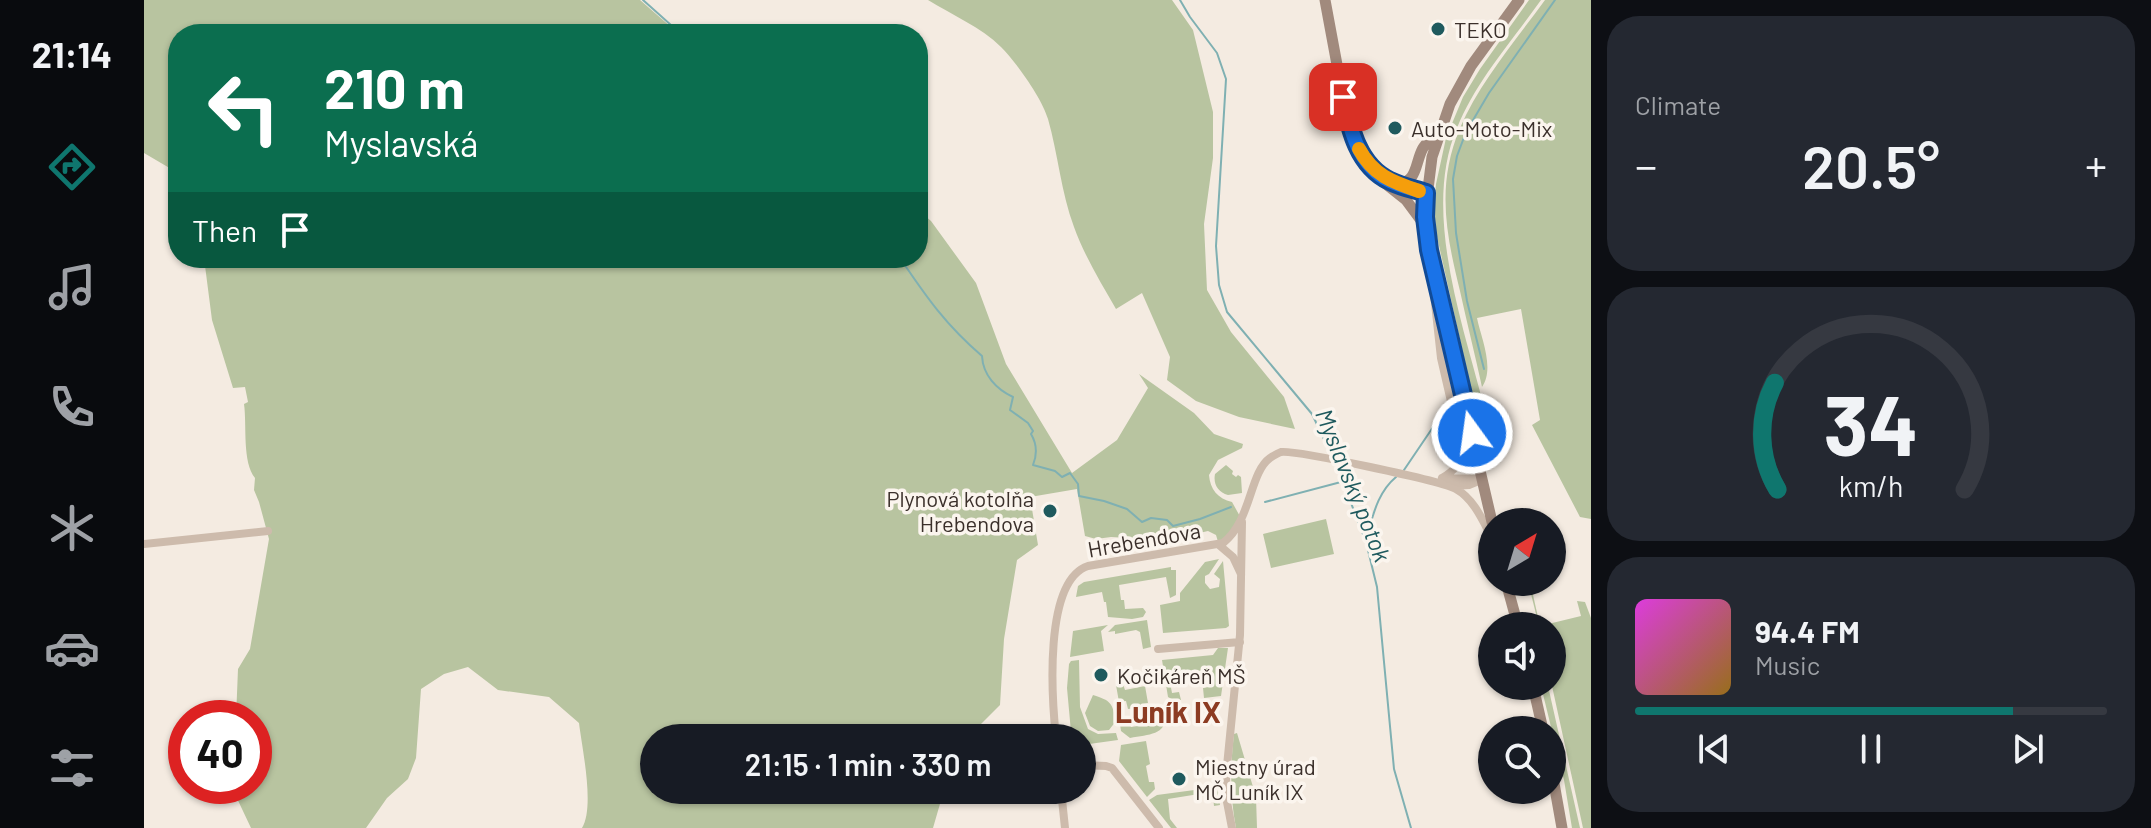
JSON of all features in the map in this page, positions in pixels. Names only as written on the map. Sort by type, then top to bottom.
[{"type":"street","points":[[1325,0],[1356,145],[1380,181],[1406,200],[1426,228]]},
{"type":"street","points":[[1478,515],[1469,500],[1444,482],[1462,452],[1441,358],[1426,228],[1426,193],[1434,148],[1450,104],[1471,66],[1519,0]]},
{"type":"street","points":[[1398,184],[1412,177],[1423,148],[1442,122]]},
{"type":"street","points":[[1369,165],[1398,184],[1426,193]]},
{"type":"street","points":[[1429,250],[1489,508]]},
{"type":"street","name":"Hrebendova","points":[[1055,724],[1052,692],[1055,638],[1061,601],[1074,575],[1088,566],[1219,545],[1231,536],[1242,520],[1261,469],[1271,458],[1286,452],[1465,486],[1482,479]]},
{"type":"street","points":[[1232,828],[1226,776],[1240,642],[1242,520]]},
{"type":"street","points":[[144,544],[268,531]]},
{"type":"street","points":[[1219,545],[1233,557],[1241,574]]},
{"type":"street","points":[[1158,649],[1240,642]]},
{"type":"street","points":[[1096,766],[1112,768],[1159,828]]},
{"type":"street","points":[[1062,804],[1065,828]]},
{"type":"street","points":[[1558,804],[1562,828]]},
{"type":"green space","points":[[144,0],[640,0],[668,24],[168,24],[168,167],[144,153]]},
{"type":"green space","points":[[928,0],[1172,0],[1193,30],[1213,112],[1213,158],[1204,224],[1207,290],[1231,332],[1284,397],[1295,429],[1239,417],[1196,401],[1167,380],[1170,357],[1142,293],[1116,309],[1083,248],[1066,200],[1048,119],[1034,91],[1014,62],[993,40]]},
{"type":"green space","points":[[1529,0],[1541,0],[1474,94],[1457,128],[1447,160],[1443,194],[1444,229],[1456,302],[1483,403],[1479,404],[1472,394],[1436,232],[1436,184],[1446,138],[1463,97]]},
{"type":"green space","points":[[1545,0],[1591,0],[1591,519],[1580,517],[1532,425],[1540,420],[1521,309],[1477,318],[1487,362],[1482,387],[1451,250],[1446,210],[1448,170],[1468,111],[1499,62]]},
{"type":"green space","points":[[928,218],[976,283],[1006,364],[1072,473],[1117,440],[1148,388],[1139,374],[1194,413],[1214,434],[1243,444],[1242,448],[1218,460],[1209,475],[1216,493],[1232,502],[1242,520],[1219,545],[1216,535],[1208,531],[1169,540],[1096,539],[1085,536],[1077,489],[1030,497],[1038,545],[1017,560],[1004,639],[1000,705],[981,724],[640,724],[640,804],[940,804],[933,828],[582,828],[588,792],[579,723],[549,697],[498,690],[468,667],[444,674],[421,689],[416,758],[408,779],[387,798],[366,828],[251,828],[240,804],[272,804],[272,700],[237,700],[238,669],[250,649],[269,539],[254,490],[255,478],[248,463],[244,404],[248,402],[245,387],[233,388],[212,320],[205,268],[928,268]]},
{"type":"green space","points":[[1226,465],[1233,471],[1232,474],[1241,477],[1242,493],[1228,495],[1217,487],[1215,474]]},
{"type":"green space","points":[[1326,519],[1334,554],[1271,568],[1263,534]]},
{"type":"green space","points":[[1219,559],[1205,576],[1205,583],[1210,589],[1219,587],[1220,579],[1214,574],[1223,561],[1229,626],[1163,633],[1160,605],[1180,601],[1180,593],[1205,562]]},
{"type":"green space","points":[[1171,567],[1171,570],[1176,570],[1176,595],[1170,598],[1166,577],[1119,585],[1125,609],[1143,608],[1146,612],[1143,617],[1108,617],[1102,592],[1076,597],[1078,586],[1084,582]]},
{"type":"green space","points":[[1577,601],[1585,602],[1591,618],[1591,828],[1583,828],[1566,750],[1566,716],[1559,716],[1555,700],[1566,700],[1566,620],[1581,616]]},
{"type":"green space","points":[[1147,620],[1151,647],[1143,649],[1140,632],[1136,630],[1115,634],[1115,631],[1108,632],[1115,625]]},
{"type":"green space","points":[[1108,625],[1101,631],[1104,651],[1070,657],[1073,631]]},
{"type":"green space","points":[[1218,648],[1228,648],[1221,696],[1204,698],[1203,688],[1214,686],[1211,671],[1169,677],[1172,693],[1179,692],[1181,700],[1168,697],[1162,660],[1213,655]]},
{"type":"green space","points":[[1079,660],[1080,707],[1086,724],[1070,724],[1067,688],[1071,661]]},
{"type":"green space","points":[[1123,684],[1125,690],[1145,686],[1148,703],[1144,707],[1128,709],[1126,701],[1119,702],[1116,685]]},
{"type":"green space","points":[[1093,695],[1112,706],[1116,721],[1109,730],[1098,731],[1096,724],[1089,724],[1085,713]]},
{"type":"green space","points":[[1544,700],[1551,700],[1555,716],[1548,716]]},
{"type":"green space","points":[[1165,707],[1165,723],[1158,732],[1130,738],[1121,731],[1118,711],[1122,722],[1129,721],[1131,727],[1151,724],[1149,711]]},
{"type":"green space","points":[[1096,733],[1116,733],[1118,740],[1096,743]]},
{"type":"green space","points":[[1237,733],[1256,797],[1257,828],[1236,828],[1231,770],[1234,734]]},
{"type":"green space","points":[[1146,741],[1149,782],[1154,782],[1155,789],[1147,797],[1119,761],[1121,745]]},
{"type":"green space","points":[[1566,766],[1580,828],[1572,828],[1566,792]]},
{"type":"green space","points":[[1217,787],[1220,805],[1214,806],[1213,797],[1200,797],[1199,794],[1168,799],[1170,819],[1177,828],[1171,828],[1149,800],[1157,795]]},
{"type":"waterway","points":[[643,0],[670,24]]},
{"type":"waterway","name":"Myslavský potok","points":[[1180,0],[1217,53],[1226,79],[1216,246],[1219,285],[1227,312],[1312,414],[1333,458]]},
{"type":"waterway","points":[[1484,369],[1467,301],[1456,233],[1453,179],[1457,156],[1466,132],[1489,93],[1555,0]]},
{"type":"waterway","points":[[907,268],[938,310],[982,356],[992,381],[1013,397],[1010,410],[1028,423],[1033,431],[1031,434],[1036,450],[1033,465],[1055,471],[1062,477],[1070,473],[1078,484],[1079,496],[1127,509],[1142,522],[1151,518],[1167,520],[1173,526],[1231,507]]},
{"type":"waterway","points":[[1404,470],[1448,405]]},
{"type":"waterway","name":"Myslavský potok","points":[[1336,464],[1366,542],[1377,587],[1394,769],[1411,828]]},
{"type":"waterway","points":[[1366,539],[1380,498],[1396,477]]},
{"type":"waterway","points":[[1265,502],[1341,482]]},
{"type":"slow traffic","points":[[1359,149],[1374,171],[1395,183],[1419,191]]},
{"type":"place","name":"TEKO","points":[[1438,29]]},
{"type":"place","name":"Auto-Moto-Mix","points":[[1395,128]]},
{"type":"place","name":"Plynová kotolňa Hrebendova","points":[[1050,511]]},
{"type":"place","name":"Kočikáreň MŠ","points":[[1101,675]]},
{"type":"place","name":"Miestny úrad MČ Luník IX","points":[[1179,779]]},
{"type":"district","name":"Luník IX","points":[[1168,711]]},
{"type":"route","points":[[1343,97],[1354,139],[1372,168],[1391,182],[1426,193],[1427,240],[1472,433]]}]
